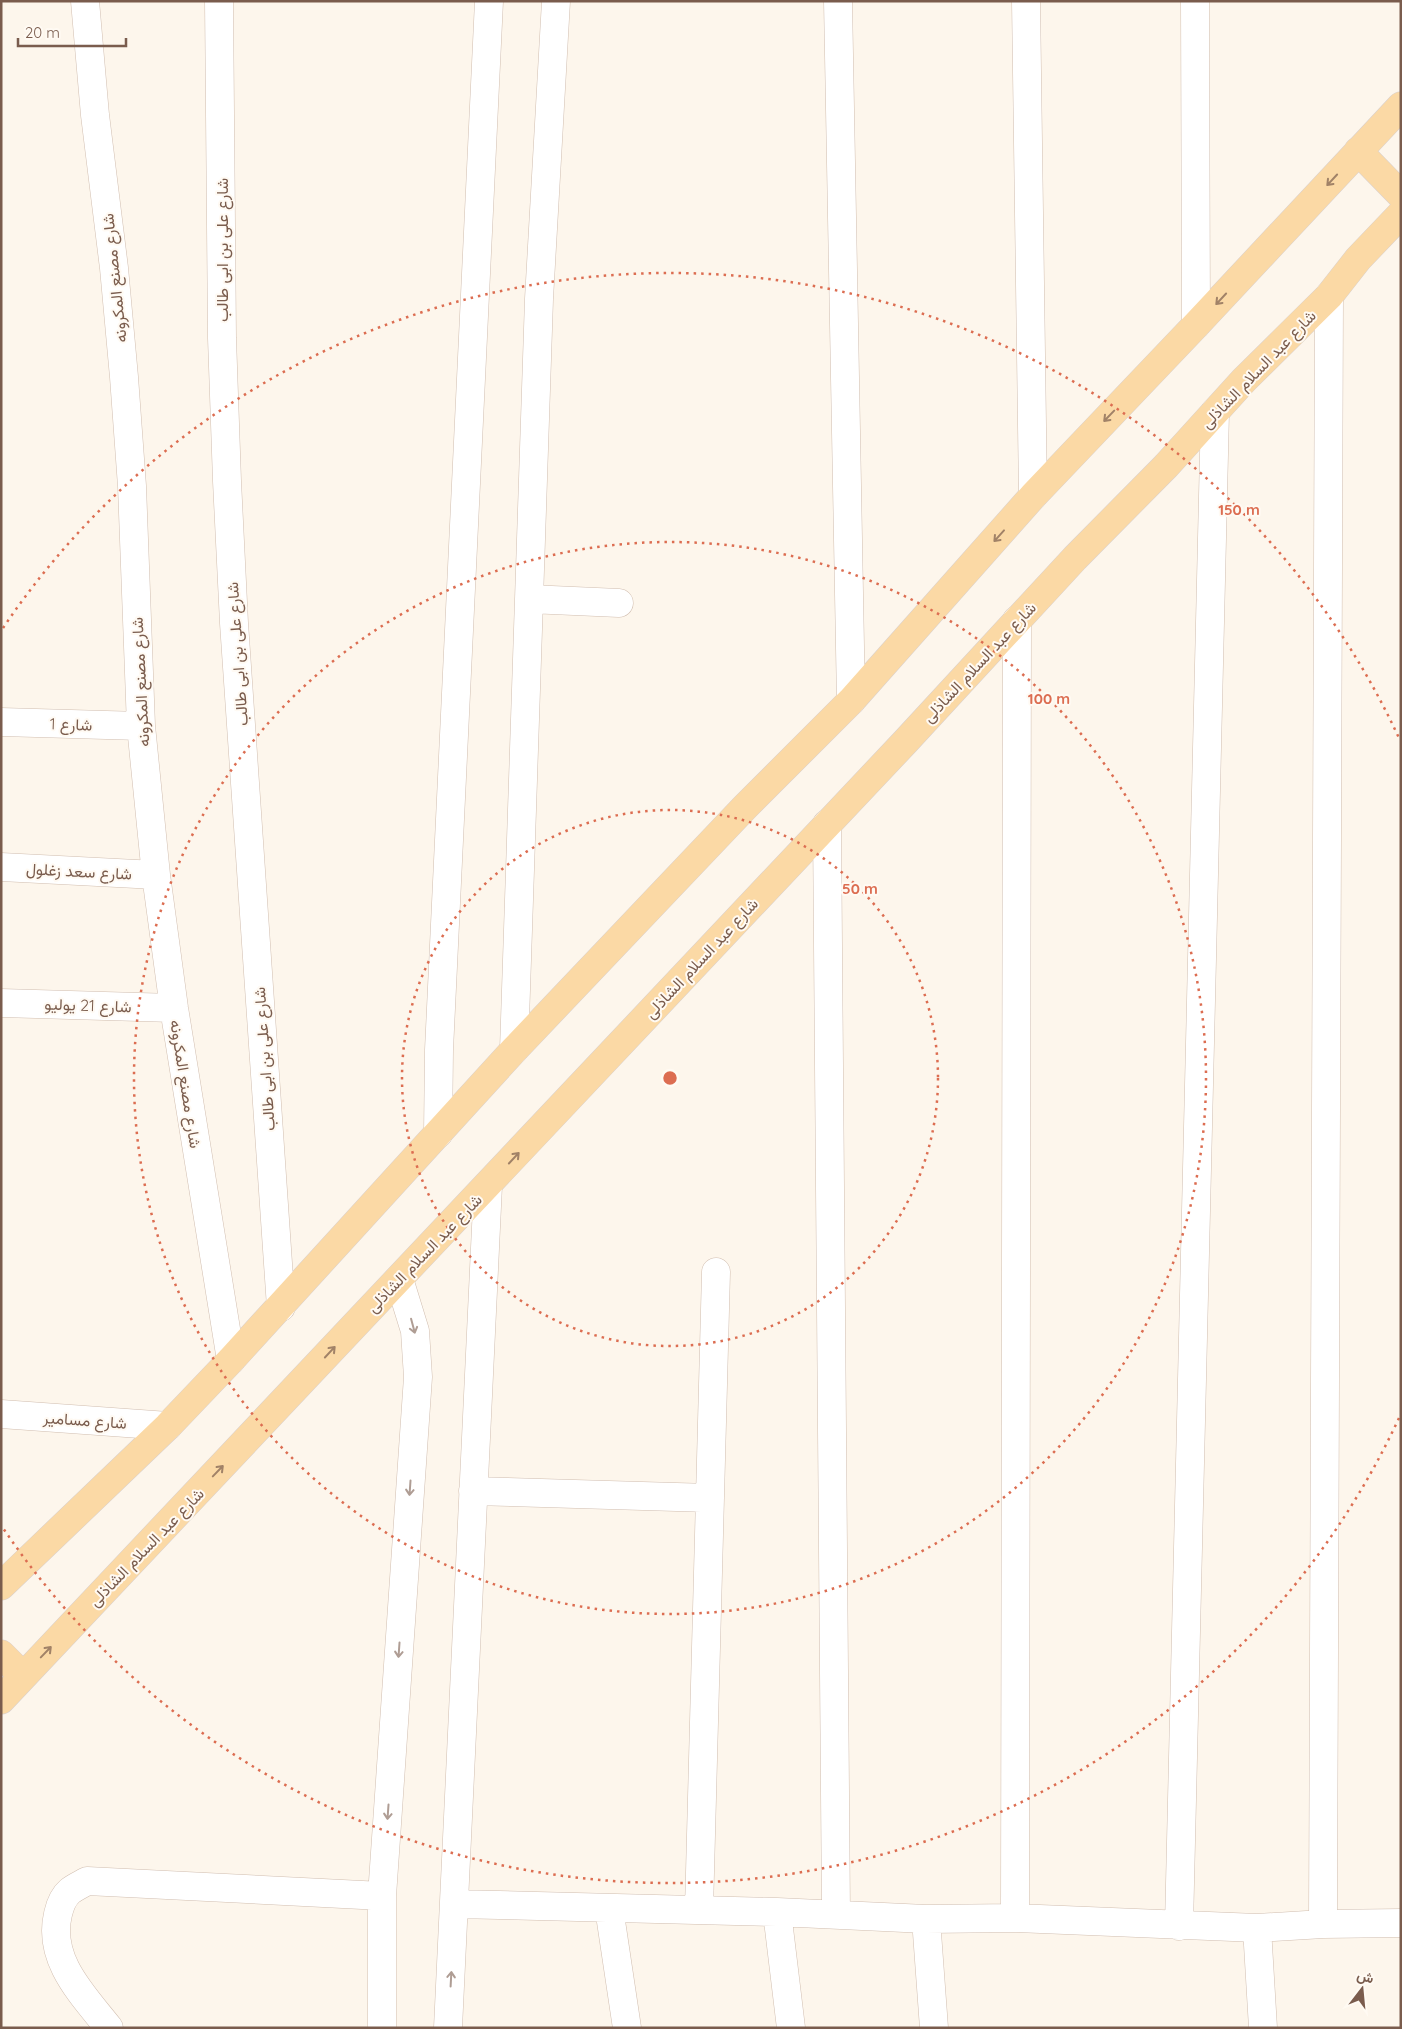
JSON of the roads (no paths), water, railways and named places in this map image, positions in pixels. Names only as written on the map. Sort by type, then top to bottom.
[{"type":"main road","points":[[1,1586],[168,1426],[231,1360],[514,1050],[745,807],[851,701],[1033,496],[1401,106]]},
{"type":"main road","points":[[1358,151],[1401,195]]},
{"type":"main road","name":"شارع عبد السلام الشاذلى","points":[[1,1700],[1244,380],[1329,296],[1358,259],[1401,214]]},
{"type":"main road","points":[[1,1654],[23,1676]]},
{"type":"street","name":"شارع مصنع المكرونه","points":[[85,1],[95,115],[114,268],[124,377],[132,486],[141,726],[156,875],[174,1008],[231,1360]]},
{"type":"street","name":"شارع على بن ابى طالب","points":[[219,1],[222,338],[227,481],[235,633],[281,1306]]},
{"type":"street","points":[[438,1134],[439,1050],[490,1]]},
{"type":"street","points":[[514,1050],[538,299],[556,1]]},
{"type":"street","points":[[838,1],[851,701]]},
{"type":"street","points":[[1026,1],[1033,496]]},
{"type":"street","points":[[1195,1],[1196,325]]},
{"type":"street","points":[[1323,1924],[1329,296]]},
{"type":"street","points":[[1179,1926],[1215,412]]},
{"type":"street","points":[[529,599],[619,603]]},
{"type":"street","points":[[1015,1918],[1017,620]]},
{"type":"street","name":"شارع 1","points":[[1,722],[141,726]]},
{"type":"street","points":[[827,824],[836,1914]]},
{"type":"street","name":"شارع سعد زغلول","points":[[1,866],[156,875]]},
{"type":"street","name":"شارع 21 يوليو","points":[[1,1003],[174,1008]]},
{"type":"street","points":[[448,2028],[488,1185]]},
{"type":"street","points":[[699,1910],[716,1272]]},
{"type":"street","points":[[382,2028],[382,1896],[418,1377],[415,1331],[399,1279]]},
{"type":"street","name":"شارع مسامير","points":[[1,1414],[168,1426]]},
{"type":"street","points":[[473,1491],[710,1498]]},
{"type":"street","points":[[109,2028],[65,1970],[57,1946],[55,1923],[60,1904],[70,1891],[87,1882],[382,1896]]},
{"type":"street","points":[[455,1904],[777,1912],[926,1919],[1015,1918],[1257,1928],[1323,1924],[1401,1923]]},
{"type":"street","points":[[609,1908],[627,2028]]},
{"type":"street","points":[[777,1912],[791,2028]]},
{"type":"street","points":[[926,1919],[934,2028]]},
{"type":"street","points":[[1257,1928],[1263,2028]]}]
